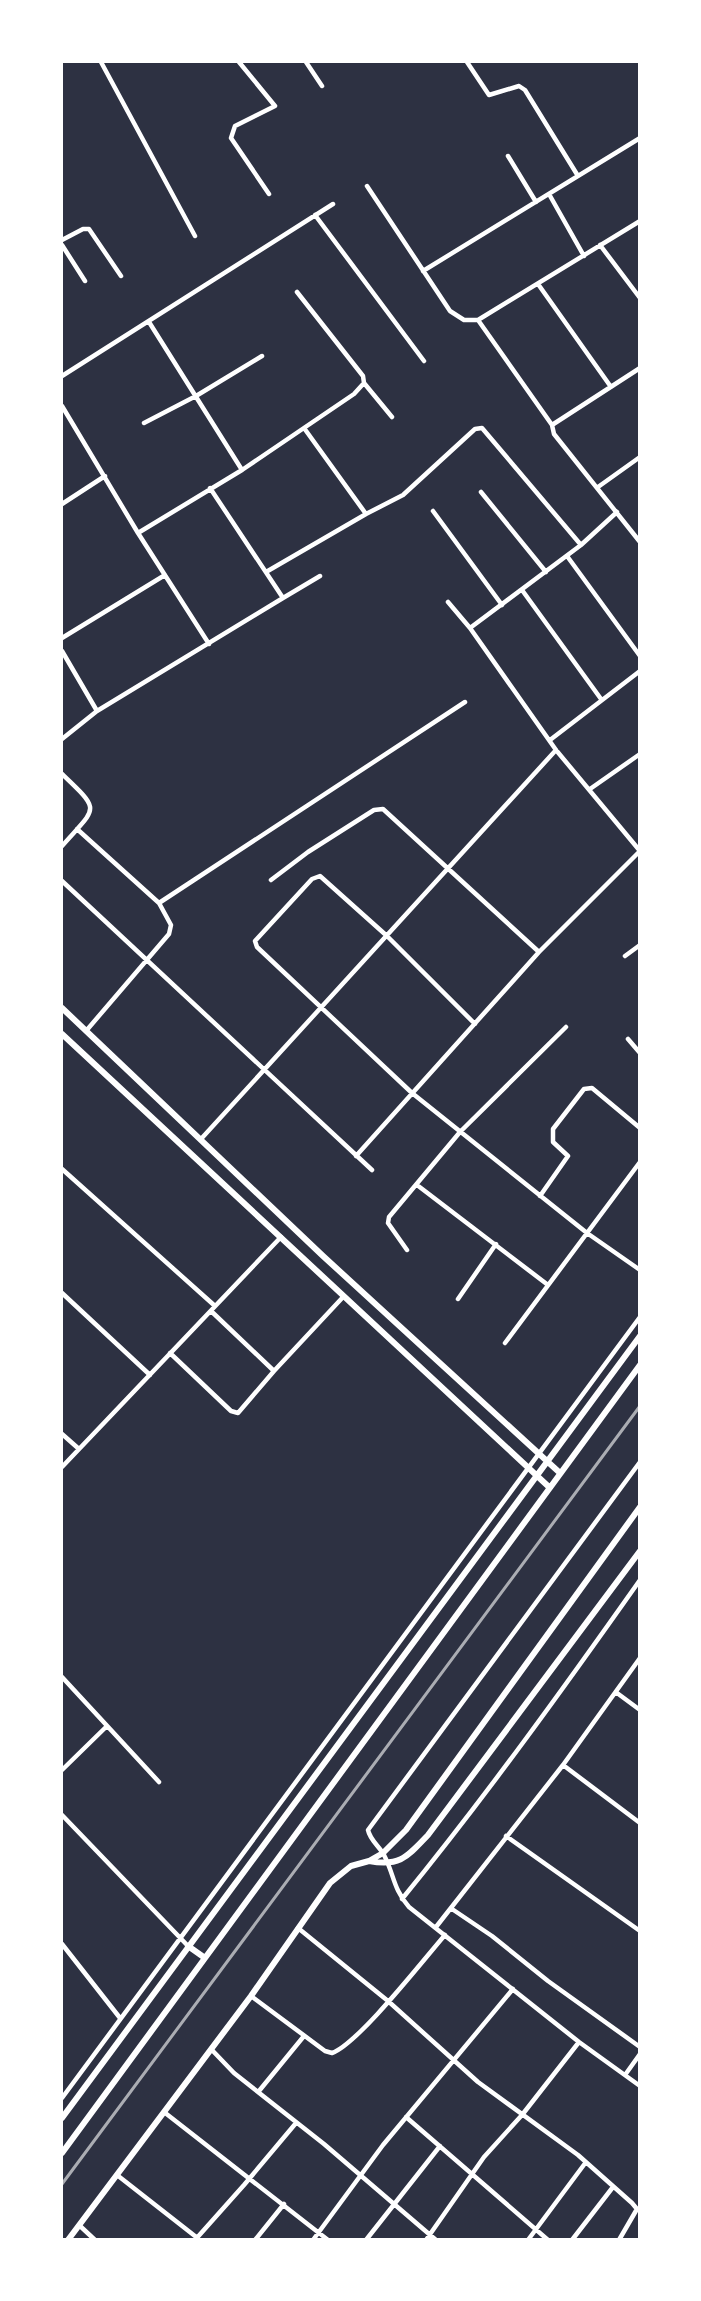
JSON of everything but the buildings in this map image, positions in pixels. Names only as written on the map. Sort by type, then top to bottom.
[{"type":"street","points":[[101,62],[195,236]]},
{"type":"street","points":[[239,62],[275,106],[235,126],[231,138],[269,194]]},
{"type":"street","points":[[306,62],[322,86]]},
{"type":"street","points":[[467,62],[489,95],[519,86],[525,90],[578,176]]},
{"type":"street","points":[[423,271],[639,138]]},
{"type":"street","points":[[508,156],[536,202]]},
{"type":"street","points":[[368,186],[450,311],[464,320],[478,320],[639,221]]},
{"type":"street","points":[[549,194],[584,255]]},
{"type":"street","points":[[62,376],[333,204]]},
{"type":"street","points":[[315,216],[424,361]]},
{"type":"street","points":[[62,240],[89,229],[121,276]]},
{"type":"street","points":[[62,245],[85,281]]},
{"type":"street","points":[[600,245],[639,298]]},
{"type":"street","points":[[538,284],[611,387]]},
{"type":"street","points":[[297,292],[392,417]]},
{"type":"street","points":[[478,320],[552,424],[554,434],[639,542]]},
{"type":"street","points":[[149,322],[242,470]]},
{"type":"street","points":[[144,423],[196,396],[262,356]]},
{"type":"street","points":[[552,424],[639,369]]},
{"type":"street","points":[[138,533],[242,470],[354,394],[364,383]]},
{"type":"street","points":[[62,406],[138,533],[209,644]]},
{"type":"street","points":[[304,428],[366,514]]},
{"type":"street","points":[[266,572],[366,514],[404,495],[475,429],[482,428],[581,545]]},
{"type":"street","points":[[598,487],[639,457]]},
{"type":"street","points":[[62,504],[105,476]]},
{"type":"street","points":[[210,488],[283,598]]},
{"type":"street","points":[[481,492],[546,572]]},
{"type":"street","points":[[434,511],[502,605]]},
{"type":"street","points":[[470,628],[581,545],[617,512]]},
{"type":"street","points":[[567,556],[639,656]]},
{"type":"street","points":[[62,638],[165,575]]},
{"type":"street","points":[[62,740],[97,711],[320,576]]},
{"type":"street","points":[[522,590],[601,699]]},
{"type":"street","points":[[356,1156],[539,952],[639,851],[556,750],[470,628],[448,602]]},
{"type":"street","points":[[62,651],[97,711]]},
{"type":"street","points":[[550,740],[639,671]]},
{"type":"street","points":[[159,903],[465,702]]},
{"type":"street","points":[[201,1139],[262,1069],[448,870],[556,750]]},
{"type":"street","points":[[590,789],[639,754]]},
{"type":"street","points":[[62,774],[89,800],[92,807],[88,816],[62,846]]},
{"type":"street","points":[[271,880],[308,852],[374,810],[383,809],[539,952]]},
{"type":"street","points":[[77,829],[159,903],[171,925],[170,931],[147,962],[86,1031]]},
{"type":"street","points":[[632,841],[639,836]]},
{"type":"street","points":[[476,1024],[387,936],[320,876],[312,879],[257,937],[257,947],[412,1093],[587,1233],[639,1270]]},
{"type":"street","points":[[62,881],[372,1170]]},
{"type":"street","points":[[625,956],[639,945]]},
{"type":"street","points":[[62,1008],[560,1473]]},
{"type":"street","points":[[407,1250],[388,1223],[389,1217],[460,1132],[566,1027]]},
{"type":"street","points":[[62,1034],[549,1487]]},
{"type":"street","points":[[628,1039],[639,1053]]},
{"type":"street","points":[[540,1196],[568,1156],[553,1142],[553,1129],[584,1089],[592,1088],[639,1128]]},
{"type":"street","points":[[505,1343],[639,1162]]},
{"type":"street","points":[[62,1169],[213,1309],[274,1371]]},
{"type":"street","points":[[417,1185],[548,1285]]},
{"type":"street","points":[[62,1467],[281,1237]]},
{"type":"street","points":[[458,1299],[496,1244]]},
{"type":"street","points":[[62,1293],[150,1375]]},
{"type":"street","points":[[170,1353],[231,1411],[238,1413],[344,1296]]},
{"type":"street","points":[[62,2098],[639,1317]]},
{"type":"street","points":[[62,2118],[639,1335]]},
{"type":"street","points":[[62,2153],[639,1365]]},
{"type":"street","points":[[62,1434],[79,1449]]},
{"type":"street","points":[[639,1462],[371,1825],[369,1836],[383,1853],[395,1888],[402,1899],[579,2042],[639,2086]]},
{"type":"street","points":[[68,2240],[251,1996],[340,1872],[383,1853],[406,1830],[639,1507]]},
{"type":"street","points":[[369,1861],[388,1865],[407,1856],[428,1835],[639,1551]]},
{"type":"street","points":[[402,1899],[490,1784],[519,1750],[639,1581]]},
{"type":"street","points":[[436,1928],[563,1765],[617,1693],[639,1658]]},
{"type":"street","points":[[62,1677],[159,1782]]},
{"type":"street","points":[[617,1693],[639,1710]]},
{"type":"street","points":[[62,1770],[107,1726]]},
{"type":"street","points":[[563,1765],[639,1823]]},
{"type":"street","points":[[62,1815],[179,1938],[204,1958]]},
{"type":"street","points":[[506,1836],[639,1931]]},
{"type":"street","points":[[452,1909],[492,1935],[548,1982],[639,2047]]},
{"type":"street","points":[[298,1928],[388,2001],[478,2082],[585,2162],[638,2210],[619,2240]]},
{"type":"street","points":[[251,1996],[326,2051],[337,2051],[388,2001],[444,1935]]},
{"type":"street","points":[[62,1944],[120,2018]]},
{"type":"street","points":[[313,2240],[359,2176],[406,2117],[513,1989]]},
{"type":"street","points":[[260,2091],[304,2036]]},
{"type":"street","points":[[428,2237],[472,2174],[579,2042]]},
{"type":"street","points":[[211,2049],[234,2073],[260,2091],[394,2204],[428,2237],[436,2240]]},
{"type":"street","points":[[625,2075],[639,2054]]},
{"type":"street","points":[[164,2112],[251,2177],[328,2240]]},
{"type":"street","points":[[406,2117],[548,2240]]},
{"type":"street","points":[[117,2175],[197,2239],[296,2123]]},
{"type":"street","points":[[366,2240],[440,2146]]},
{"type":"street","points":[[528,2240],[538,2229],[546,2212],[585,2162]]},
{"type":"street","points":[[572,2240],[613,2187]]},
{"type":"street","points":[[255,2240],[284,2204]]},
{"type":"street","points":[[79,2226],[95,2240]]},
{"type":"railway","points":[[62,2184],[640,1406]]}]
